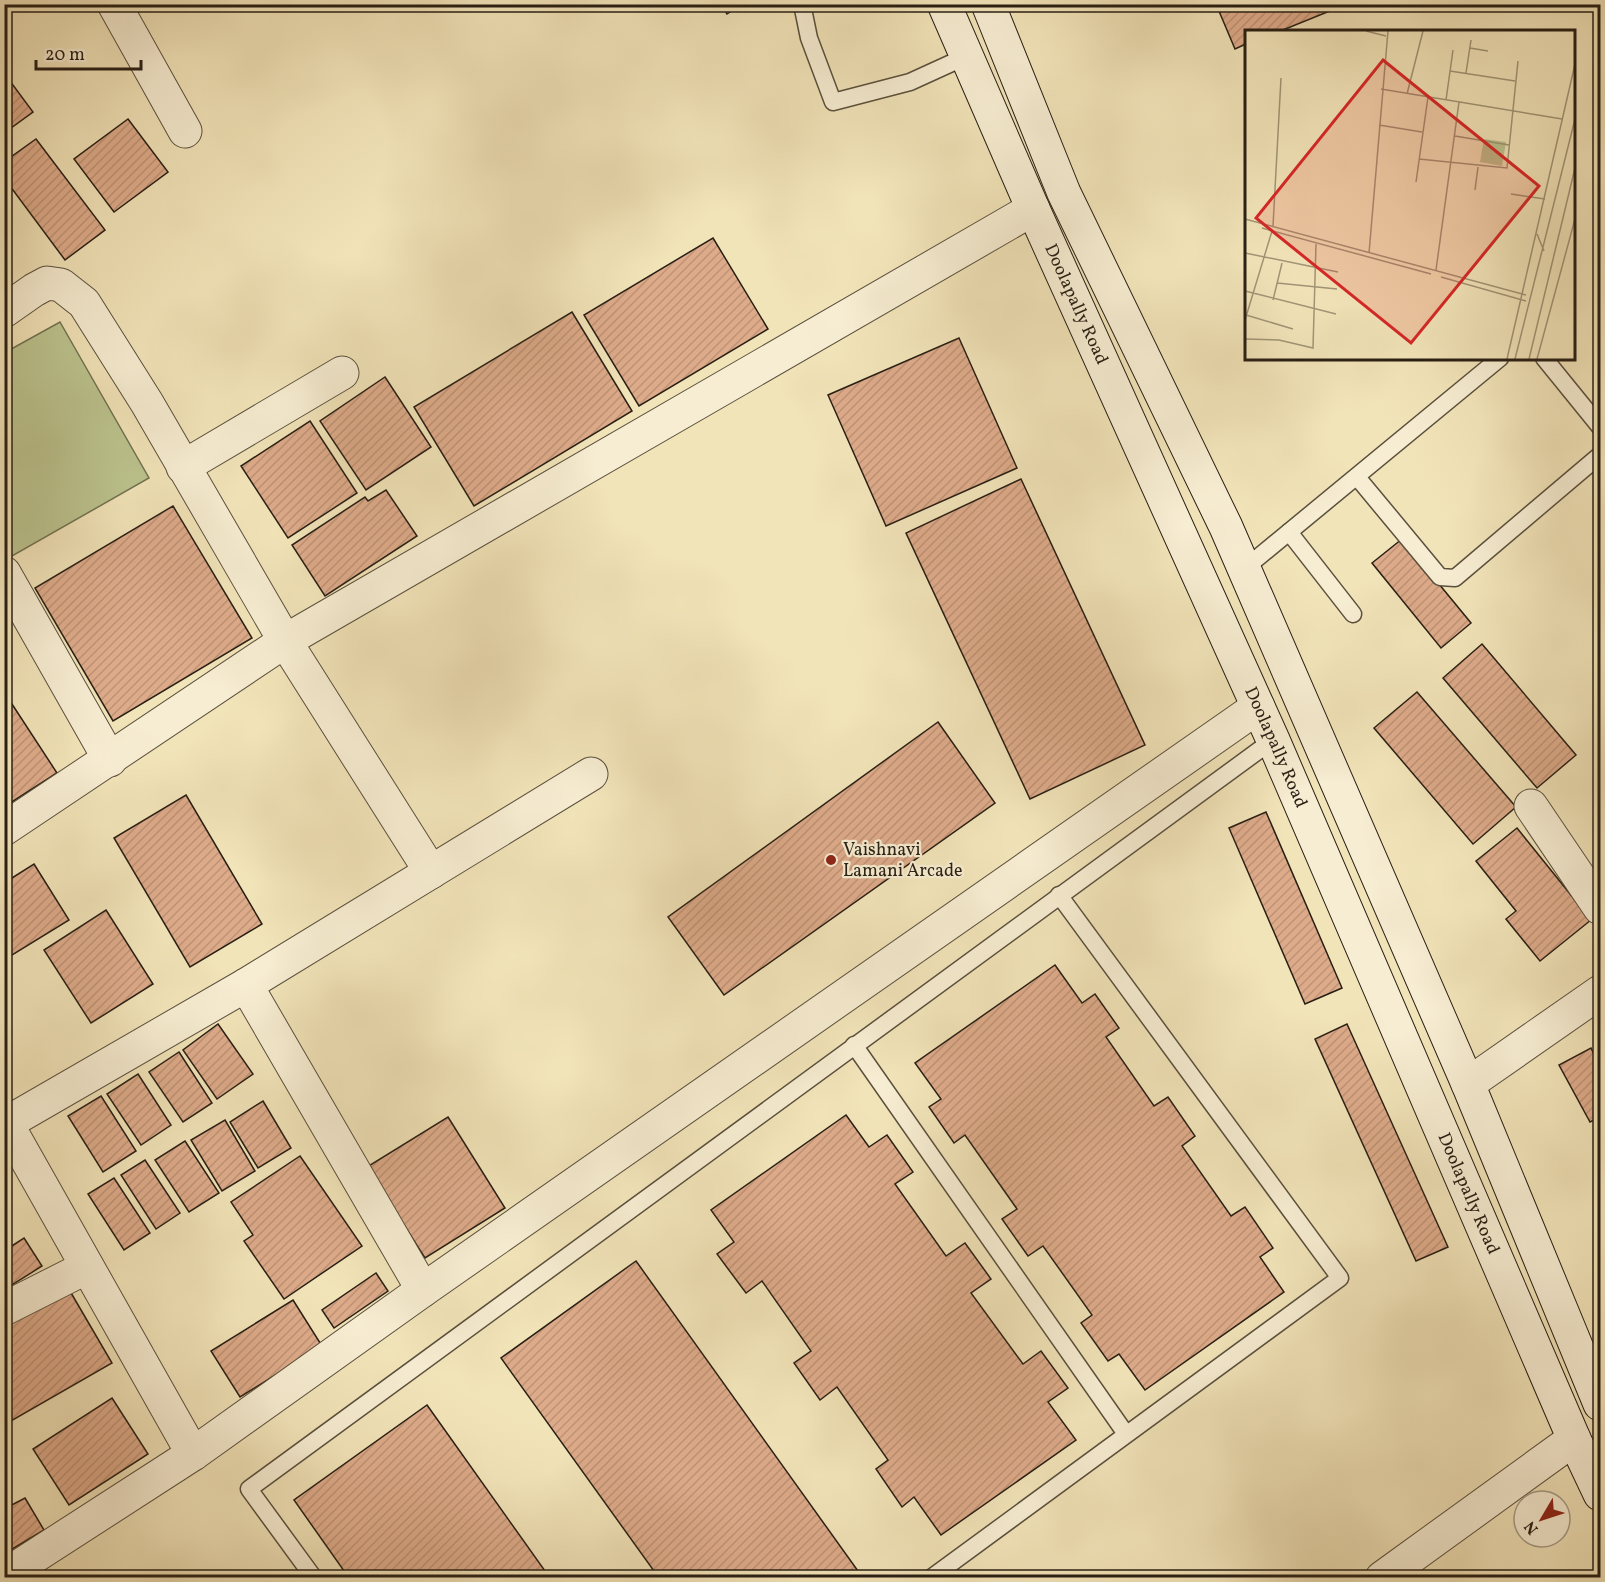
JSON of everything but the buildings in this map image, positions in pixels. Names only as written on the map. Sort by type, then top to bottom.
[{"type":"street","points":[[114,4],[185,131]]},
{"type":"street","name":"Doolapally Road","points":[[944,4],[1033,209],[1273,740],[1600,1494]]},
{"type":"street","name":"Doolapally Road","points":[[988,4],[1064,192],[1226,527],[1468,1084],[1600,1404]]},
{"type":"street","points":[[4,829],[285,641],[1033,209]]},
{"type":"street","points":[[4,311],[47,283],[61,285],[84,303],[109,340],[285,641],[431,872]]},
{"type":"street","points":[[183,467],[342,373]]},
{"type":"street","points":[[4,573],[110,760]]},
{"type":"street","points":[[4,1576],[193,1454],[423,1290],[1258,707]]},
{"type":"street","points":[[193,1454],[6,1121],[246,985],[591,774]]},
{"type":"street","points":[[1531,806],[1600,908]]},
{"type":"street","points":[[246,985],[423,1290]]},
{"type":"street","points":[[1468,1084],[1600,992]]},
{"type":"street","points":[[4,1309],[87,1267]]},
{"type":"street","points":[[1382,1578],[1575,1439]]},
{"type":"lane","points":[[802,4],[808,38],[833,102],[910,81],[967,56]]},
{"type":"lane","points":[[1244,569],[1498,360]]},
{"type":"lane","points":[[1546,360],[1600,427]]},
{"type":"lane","points":[[1357,477],[1440,577],[1455,578],[1600,455]]},
{"type":"lane","points":[[1289,532],[1353,614]]},
{"type":"lane","points":[[314,1578],[249,1489],[1273,740]]},
{"type":"lane","points":[[931,1578],[1340,1278],[1059,895]]},
{"type":"lane","points":[[854,1045],[1126,1434]]},
{"type":"green space","points":[[60,322],[149,478],[5,560],[4,353]]},
{"type":"place","name":"Vaishnavi Lamani Arcade","points":[[831,860]]}]
